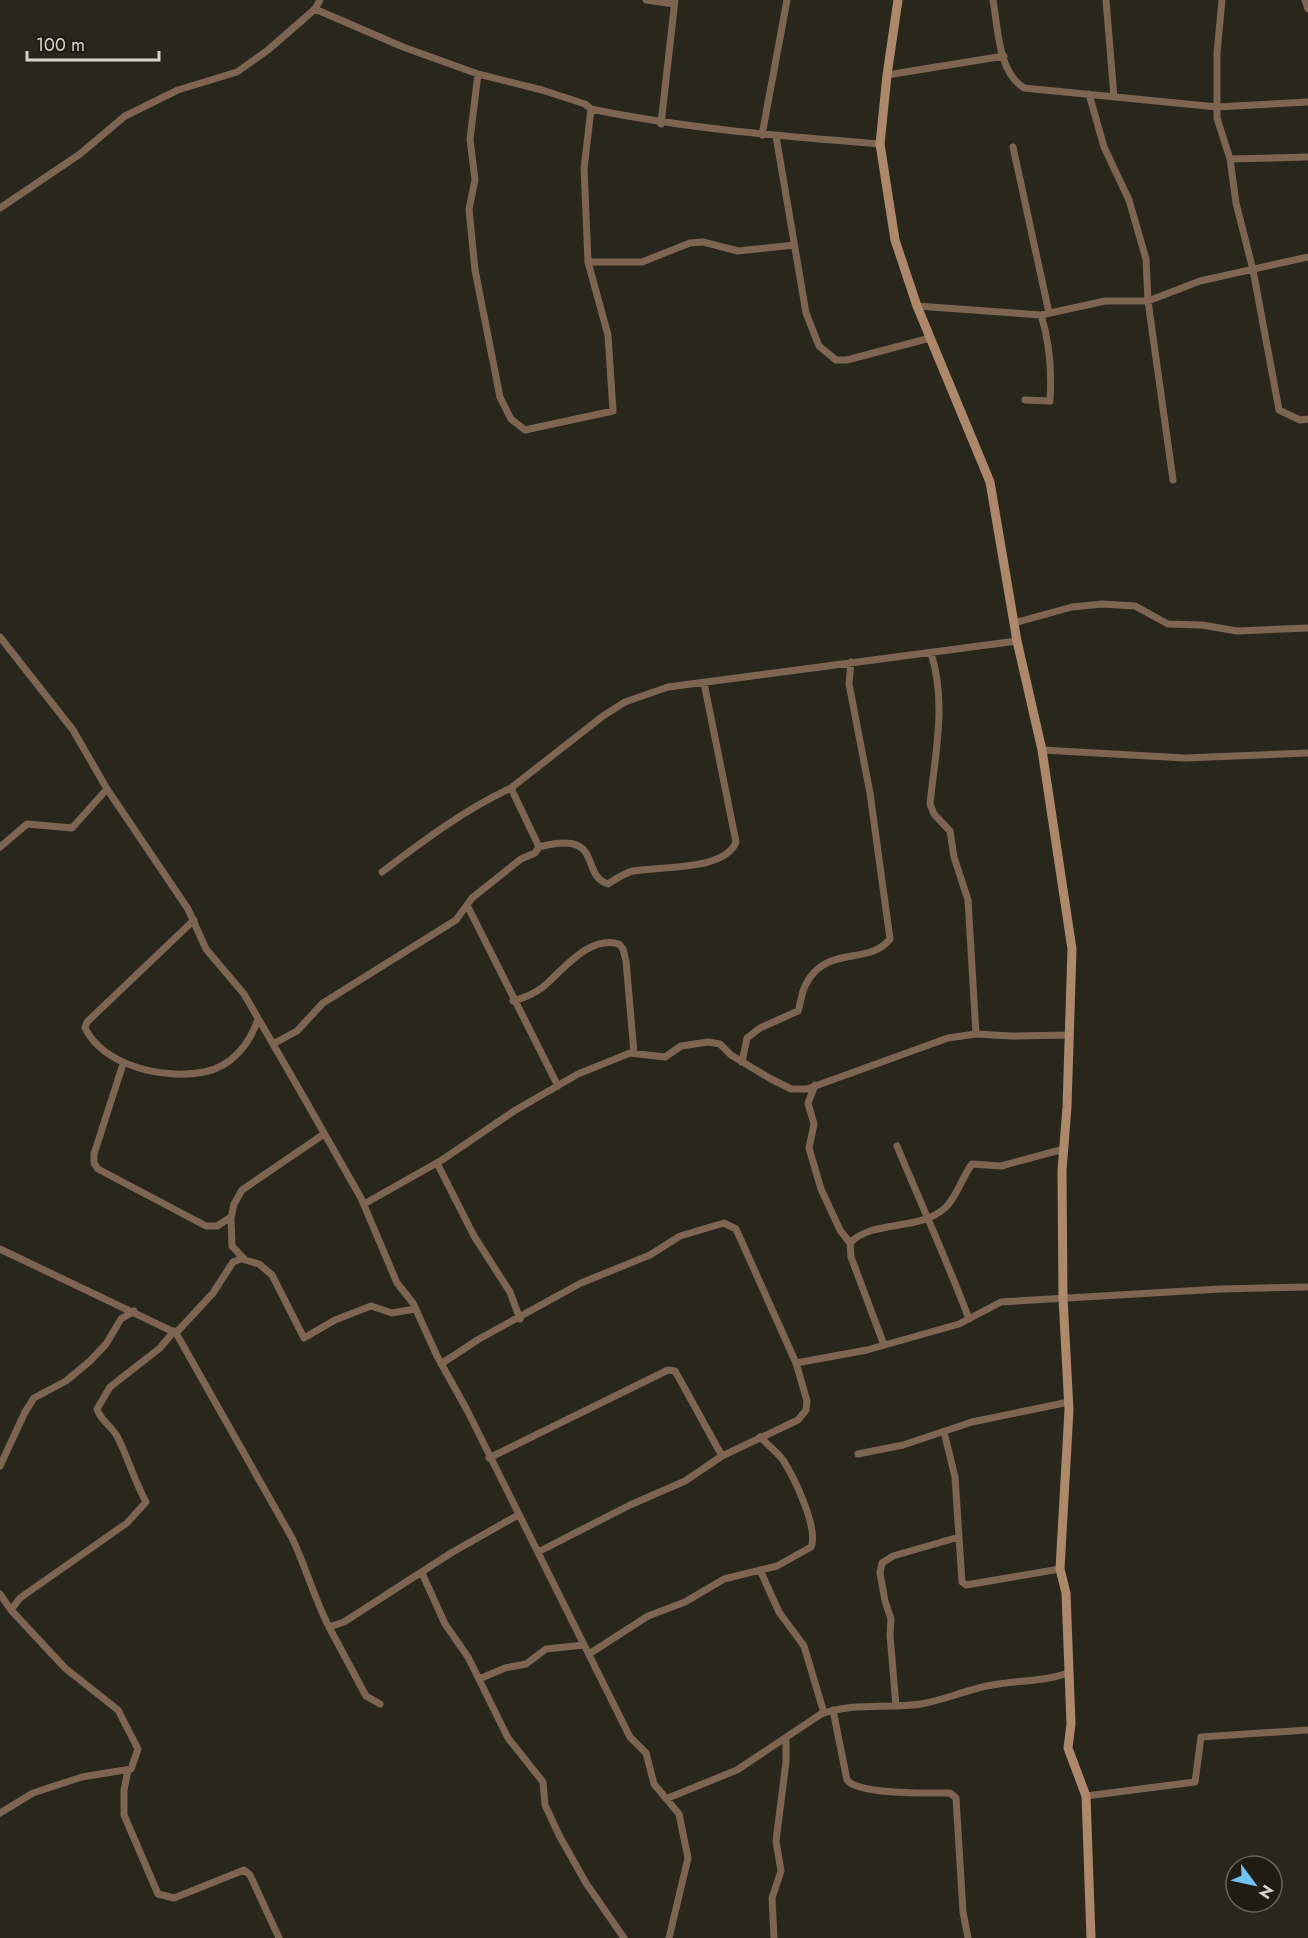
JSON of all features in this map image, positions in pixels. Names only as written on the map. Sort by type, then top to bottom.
[{"type":"street","points":[[0,208],[80,154],[125,116],[178,90],[237,72],[268,50],[315,9],[320,0]]},
{"type":"street","points":[[646,0],[674,2],[661,124]]},
{"type":"street","points":[[762,135],[787,0]]},
{"type":"street","points":[[898,0],[880,144],[895,240],[917,306],[990,482],[1017,641],[1042,750],[1072,949],[1064,1149],[1063,1298],[1068,1402],[1060,1569],[1066,1593],[1071,1724],[1068,1748],[1086,1796],[1092,1938]]},
{"type":"street","points":[[993,0],[1004,56],[1014,82],[1024,88],[1217,106],[1308,102]]},
{"type":"street","points":[[1106,0],[1114,97]]},
{"type":"street","points":[[1222,0],[1217,118],[1230,159],[1236,203],[1253,270],[1279,410],[1300,420],[1308,419]]},
{"type":"street","points":[[1305,0],[1308,9]]},
{"type":"street","points":[[315,9],[348,21],[374,36],[478,74],[542,90],[585,104],[591,109],[661,124],[880,144]]},
{"type":"street","points":[[887,75],[1004,56]]},
{"type":"street","points":[[478,74],[470,139],[475,180],[469,209],[475,270],[500,397],[511,419],[525,430],[613,411],[608,335],[588,262],[589,226],[584,166],[591,109]]},
{"type":"street","points":[[1089,94],[1104,147],[1129,200],[1146,259],[1148,301],[1173,480]]},
{"type":"street","points":[[776,136],[807,313],[819,346],[830,357],[847,360],[930,338]]},
{"type":"street","points":[[1013,147],[1045,314],[1052,376],[1050,401],[1025,400]]},
{"type":"street","points":[[1230,159],[1308,157]]},
{"type":"street","points":[[588,262],[642,262],[690,243],[703,242],[738,251],[794,245]]},
{"type":"street","points":[[917,306],[1045,314],[1105,301],[1148,301],[1200,281],[1308,257]]},
{"type":"street","points":[[1014,623],[1072,607],[1102,604],[1135,606],[1168,624],[1236,631],[1308,628]]},
{"type":"street","points":[[0,637],[73,730],[107,789],[153,854],[194,920],[206,949],[244,994],[273,1044],[364,1204],[397,1283],[415,1309],[630,1737],[649,1758],[654,1784],[679,1814],[688,1858],[669,1938]]},
{"type":"street","points":[[381,872],[435,832],[488,799],[511,788],[553,754],[625,702],[668,687],[1017,641]]},
{"type":"street","points":[[931,653],[938,676],[940,712],[930,804],[934,814],[950,831],[957,870],[968,900],[976,1034]]},
{"type":"street","points":[[742,1062],[747,1038],[760,1029],[798,1011],[805,985],[816,971],[830,960],[859,956],[890,939],[870,793],[849,684],[851,662]]},
{"type":"street","points":[[273,1044],[297,1031],[323,1003],[456,920],[467,905],[521,859],[535,853],[539,847],[557,842],[577,845],[585,851],[600,879],[608,884],[632,871],[692,865],[726,857],[733,851],[736,842],[704,683]]},
{"type":"street","points":[[1042,750],[1127,753],[1185,759],[1308,753]]},
{"type":"street","points":[[511,788],[539,847]]},
{"type":"street","points":[[0,847],[27,824],[72,828],[107,789]]},
{"type":"street","points":[[467,905],[486,939],[513,1001],[535,1036],[558,1086]]},
{"type":"street","points":[[194,920],[87,1022],[85,1028],[92,1042],[123,1064],[162,1073],[205,1072],[231,1059],[246,1046],[258,1019]]},
{"type":"street","points":[[513,1001],[527,997],[543,987],[561,968],[599,944],[619,944],[626,961],[634,1053]]},
{"type":"street","points":[[364,1204],[437,1163],[514,1111],[612,1058],[634,1053],[665,1057],[681,1046],[708,1042],[720,1044],[742,1062],[791,1089],[807,1089],[948,1038],[976,1034],[1068,1035]]},
{"type":"street","points":[[123,1064],[119,1084],[101,1129],[94,1163],[110,1176],[206,1226],[218,1226],[231,1216]]},
{"type":"street","points":[[814,1085],[808,1103],[814,1124],[809,1148],[821,1189],[840,1230],[850,1243],[851,1257],[884,1345]]},
{"type":"street","points":[[324,1134],[242,1190],[234,1204],[231,1216],[232,1246],[243,1258],[259,1264],[272,1275],[304,1338],[313,1335],[335,1320],[371,1306],[392,1313],[415,1309]]},
{"type":"street","points":[[897,1146],[927,1219],[940,1242],[969,1319]]},
{"type":"street","points":[[850,1243],[869,1230],[896,1227],[927,1219],[946,1208],[972,1164],[1001,1166],[1064,1149]]},
{"type":"street","points":[[437,1163],[474,1236],[510,1292],[520,1319]]},
{"type":"street","points":[[441,1364],[479,1339],[520,1319],[581,1283],[650,1255],[680,1236],[723,1223],[736,1229],[796,1363],[807,1401],[806,1410],[798,1420],[722,1456],[686,1481],[630,1505],[538,1552]]},
{"type":"street","points":[[0,1249],[78,1288],[134,1311],[175,1332],[292,1538],[305,1566],[315,1600],[366,1696],[380,1704]]},
{"type":"street","points":[[11,1610],[20,1598],[127,1523],[146,1502],[133,1478],[119,1438],[100,1418],[97,1409],[99,1402],[110,1387],[160,1348],[213,1293],[233,1263],[243,1258]]},
{"type":"street","points":[[796,1363],[884,1345],[969,1319],[1001,1302],[1221,1289],[1308,1287]]},
{"type":"street","points":[[0,1466],[34,1398],[66,1381],[90,1361],[106,1344],[125,1315],[134,1311]]},
{"type":"street","points":[[489,1458],[669,1370],[675,1371],[722,1456]]},
{"type":"street","points":[[858,1454],[903,1445],[972,1422],[1068,1402]]},
{"type":"street","points":[[944,1432],[956,1477],[959,1572],[966,1586],[1060,1569]]},
{"type":"street","points":[[589,1654],[648,1616],[685,1602],[724,1579],[777,1566],[806,1552],[811,1547],[814,1536],[800,1493],[782,1459],[760,1437]]},
{"type":"street","points":[[329,1627],[344,1622],[451,1553],[518,1515]]},
{"type":"street","points":[[896,1706],[890,1635],[891,1619],[880,1573],[882,1563],[893,1556],[959,1537]]},
{"type":"street","points":[[760,1570],[779,1612],[804,1646],[824,1713]]},
{"type":"street","points":[[422,1573],[445,1624],[462,1646],[508,1738],[543,1782],[545,1805],[560,1837],[586,1883],[624,1938]]},
{"type":"street","points":[[0,1594],[11,1610],[65,1668],[118,1710],[138,1749],[135,1761],[128,1770],[124,1790],[124,1815],[158,1894],[174,1898],[244,1870],[250,1875],[279,1938]]},
{"type":"street","points":[[479,1680],[505,1668],[526,1664],[546,1649],[584,1645]]},
{"type":"street","points":[[668,1798],[737,1770],[824,1713],[833,1710],[857,1705],[921,1704],[992,1685],[1046,1680],[1068,1673]]},
{"type":"street","points":[[833,1710],[847,1780],[850,1784],[864,1788],[950,1793],[956,1798],[963,1912],[968,1938]]},
{"type":"street","points":[[1086,1796],[1195,1782],[1201,1737],[1308,1730]]},
{"type":"street","points":[[774,1938],[772,1898],[781,1871],[776,1841],[786,1762],[786,1739]]},
{"type":"street","points":[[0,1813],[33,1793],[82,1777],[128,1770]]}]
